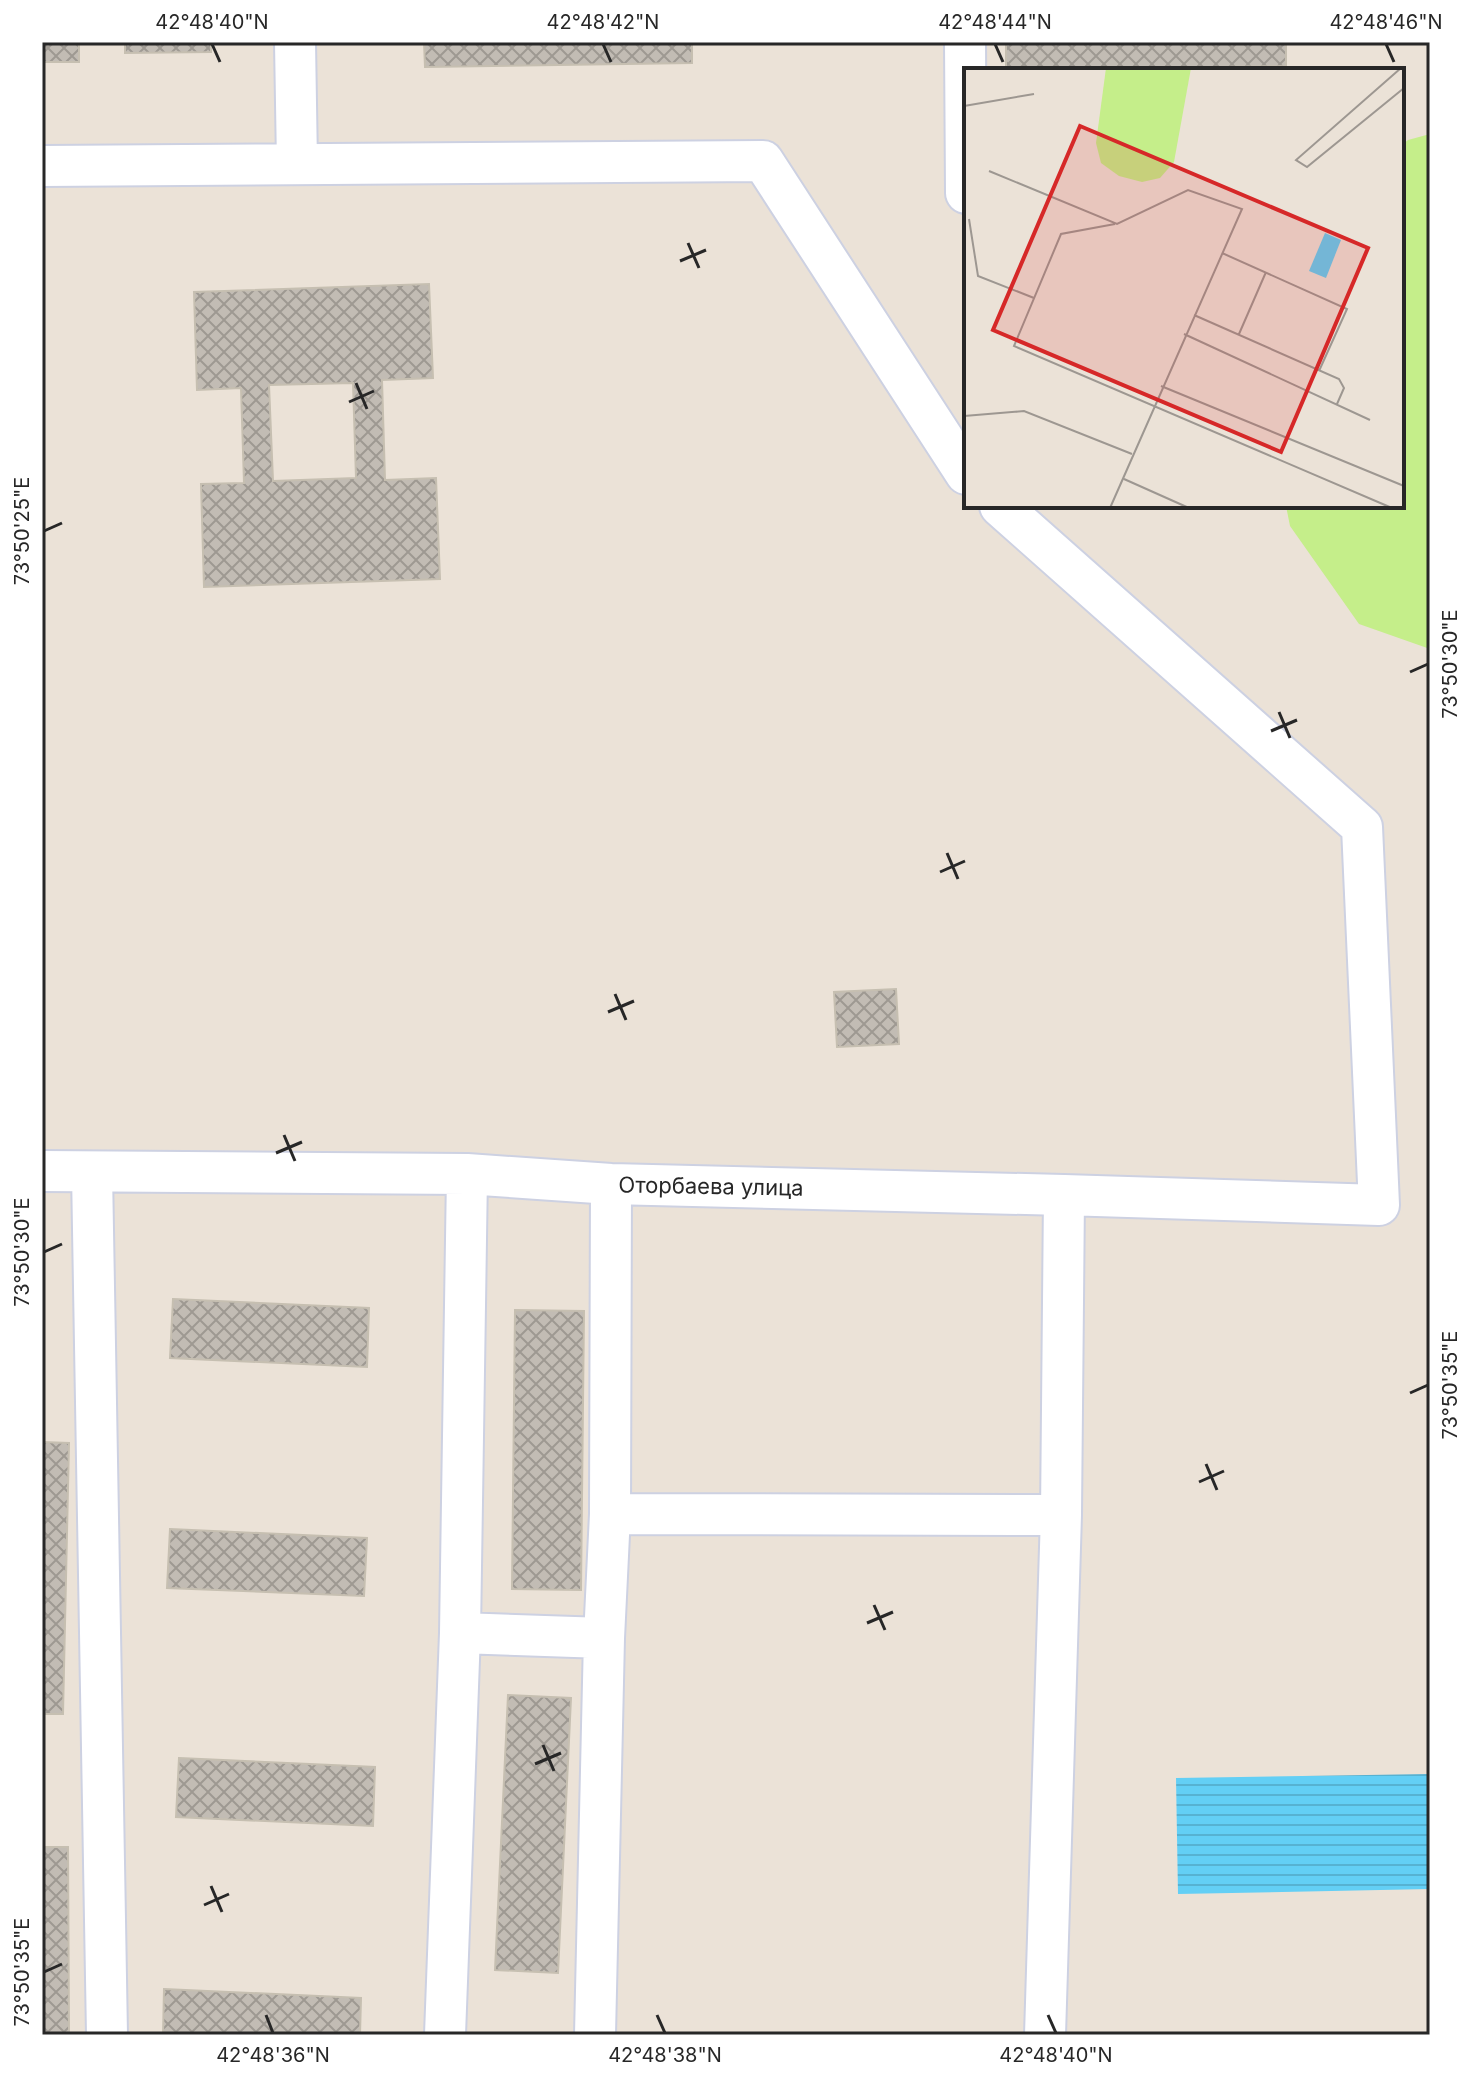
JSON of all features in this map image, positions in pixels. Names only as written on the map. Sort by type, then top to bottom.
[{"type":"street","points":[[295,42],[297,164]]},
{"type":"street","points":[[965,42],[965,68]]},
{"type":"street","points":[[42,166],[763,161],[964,471]]},
{"type":"street","name":"Оторбаева улица","points":[[42,1171],[467,1174],[611,1184],[1379,1205],[1362,827],[1002,508]]},
{"type":"street","points":[[92,1172],[107,2035]]},
{"type":"street","points":[[445,2035],[460,1633],[467,1174]]},
{"type":"street","points":[[595,2035],[604,1638],[610,1514],[611,1184]]},
{"type":"street","points":[[1045,2035],[1061,1515],[1064,1195]]},
{"type":"street","points":[[610,1514],[1061,1515]]},
{"type":"street","points":[[460,1633],[604,1638]]},
{"type":"green space","points":[[1430,134],[1430,649],[1359,624],[1290,526],[1286,508],[1404,508],[1404,143]]},
{"type":"water","points":[[1430,1774],[1430,1889],[1178,1894],[1176,1778]]},
{"type":"building","points":[[42,42],[79,42],[79,62],[42,62]]},
{"type":"building","points":[[125,42],[211,42],[211,52],[125,53]]},
{"type":"building","points":[[424,42],[692,42],[692,63],[425,67]]},
{"type":"building","points":[[1006,42],[1286,42],[1286,66],[1006,68]]},
{"type":"building","points":[[429,284],[433,378],[382,380],[385,480],[436,478],[440,579],[204,587],[201,484],[244,483],[241,388],[197,390],[194,292]],"holes":[[[353,383],[356,478],[273,481],[269,385]]]},
{"type":"building","points":[[896,989],[899,1044],[837,1047],[834,992]]},
{"type":"building","points":[[173,1299],[369,1308],[367,1367],[170,1358]]},
{"type":"building","points":[[515,1310],[584,1311],[581,1590],[512,1589]]},
{"type":"building","points":[[42,1442],[69,1443],[63,1714],[42,1714]]},
{"type":"building","points":[[170,1529],[367,1538],[364,1596],[167,1588]]},
{"type":"building","points":[[508,1695],[571,1698],[558,1973],[495,1970]]},
{"type":"building","points":[[179,1758],[375,1767],[373,1826],[176,1817]]},
{"type":"building","points":[[42,1847],[68,1847],[69,2035],[42,2035]]},
{"type":"building","points":[[164,1989],[361,1998],[360,2035],[163,2035]]}]
